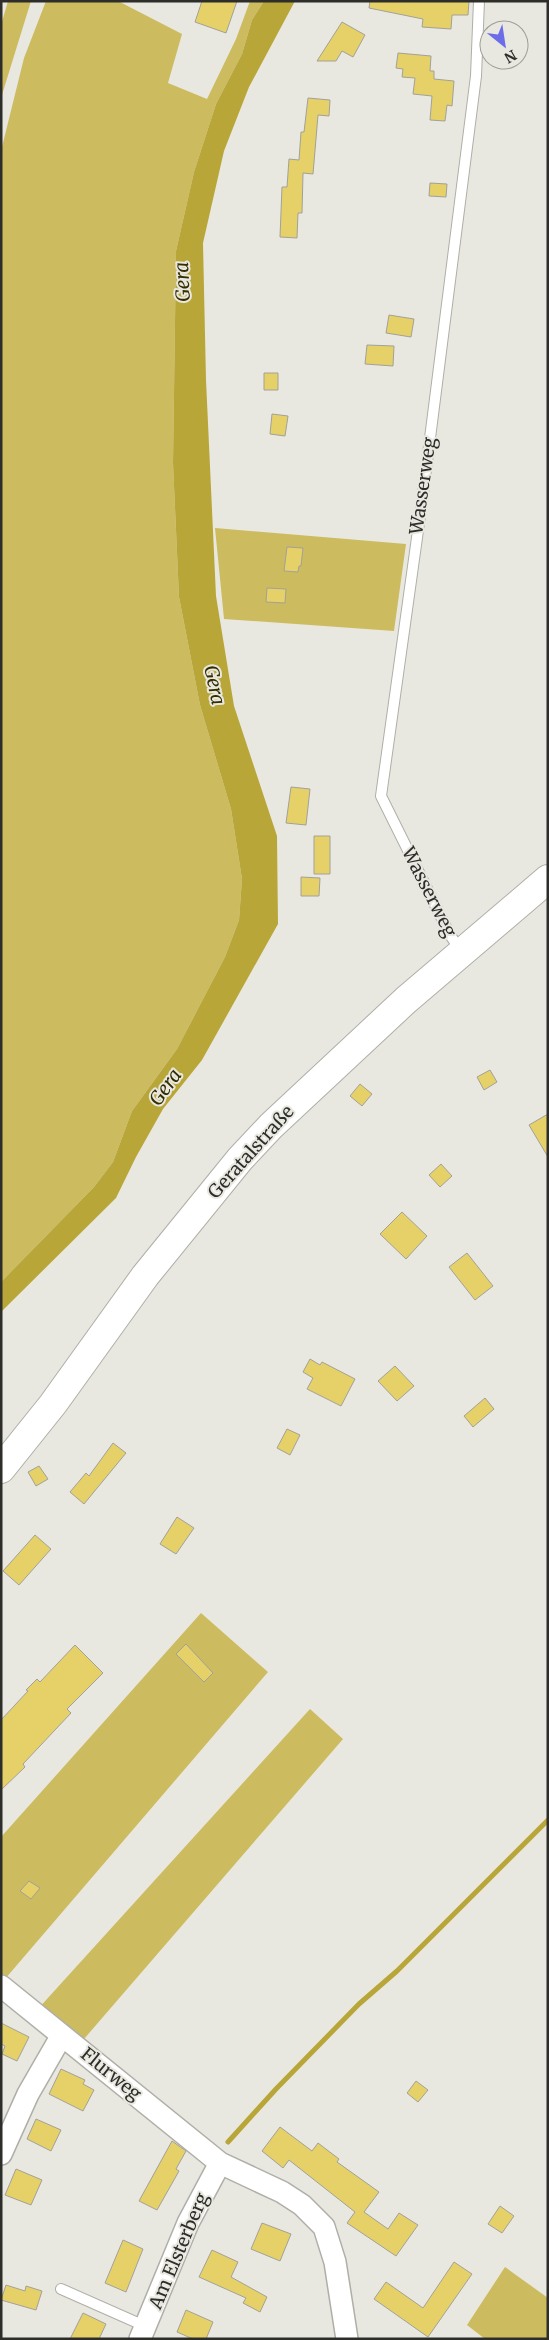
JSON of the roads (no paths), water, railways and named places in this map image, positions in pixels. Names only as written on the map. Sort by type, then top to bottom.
[{"type":"street","name":"Geratalstraße","points":[[1,1469],[53,1404],[145,1276],[240,1159],[272,1126],[406,1000],[548,879]]},
{"type":"street","name":"Flurweg","points":[[1,1986],[220,2163],[282,2192],[302,2205],[324,2227],[335,2262],[347,2339]]},
{"type":"street","points":[[1,2154],[28,2094],[62,2035]]},
{"type":"street","name":"Am Elsterberg","points":[[144,2333],[188,2223],[220,2163]]},
{"type":"lane","name":"Wasserweg","points":[[461,952],[450,935],[381,796],[476,76],[479,1]]},
{"type":"lane","points":[[61,2289],[144,2333]]},
{"type":"water","name":"Gera","points":[[264,1],[295,1],[249,87],[224,151],[203,243],[206,380],[216,596],[234,706],[277,836],[278,924],[202,1060],[163,1109],[116,1198],[1,1312],[1,1282],[94,1187],[113,1162],[132,1111],[177,1049],[225,957],[239,920],[242,879],[231,809],[200,705],[179,597],[173,463],[176,251],[194,172],[216,104],[242,54],[252,20]]},
{"type":"waterway","points":[[228,2142],[276,2089],[359,2004],[397,1971],[548,1820]]}]
